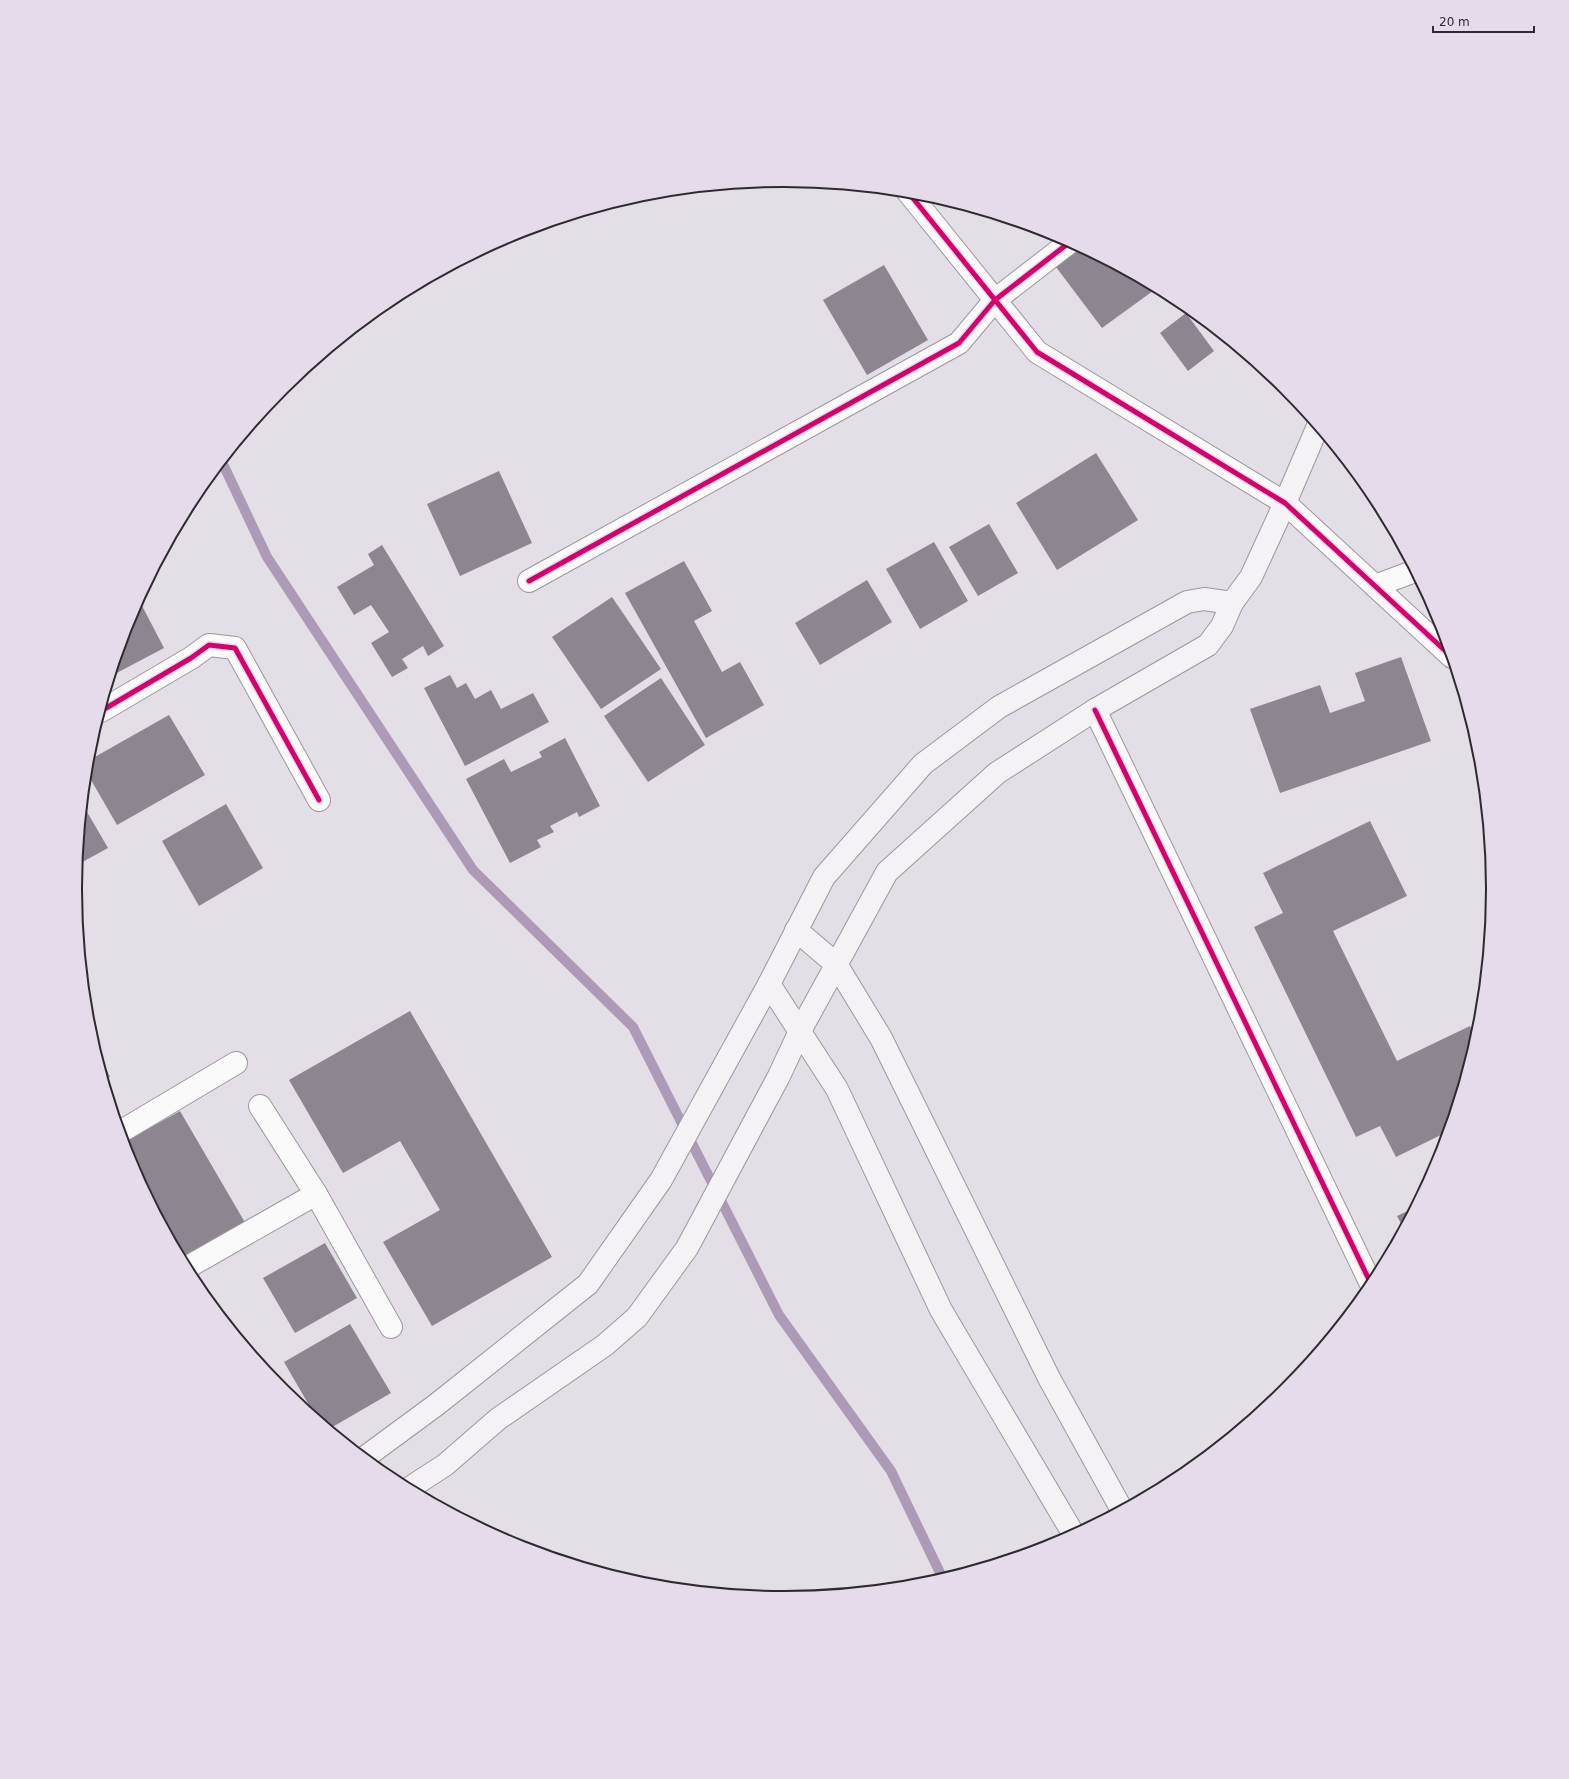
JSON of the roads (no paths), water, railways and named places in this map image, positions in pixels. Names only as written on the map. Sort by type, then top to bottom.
[{"type":"main road","points":[[413,1486],[446,1465],[498,1419],[605,1345],[637,1317],[687,1248],[779,1076],[800,1031],[887,872],[997,773],[1096,710],[1208,645],[1222,626],[1232,603],[1250,577],[1285,503],[1316,430]]},
{"type":"main road","points":[[368,1455],[436,1405],[588,1284],[661,1180],[769,984],[824,877],[923,764],[993,712],[1187,602],[1204,599],[1232,603]]},
{"type":"main road","points":[[796,930],[836,964],[881,1038],[1049,1378],[1120,1507]]},
{"type":"main road","points":[[769,984],[837,1088],[941,1310],[1071,1531]]},
{"type":"street","points":[[913,199],[1037,352],[1285,503],[1445,651]]},
{"type":"street","points":[[529,581],[960,343],[995,300],[1065,246]]},
{"type":"street","points":[[1375,586],[1411,572]]},
{"type":"street","points":[[106,708],[191,658],[209,645],[235,648],[319,800]]},
{"type":"street","points":[[1096,710],[1369,1280]]},
{"type":"street","points":[[124,1129],[236,1063]]},
{"type":"street","points":[[260,1106],[316,1194],[391,1327]]},
{"type":"street","points":[[191,1265],[316,1194]]},
{"type":"waterway","points":[[224,466],[267,557],[473,870],[633,1027],[779,1315],[891,1471],[941,1574]]}]
